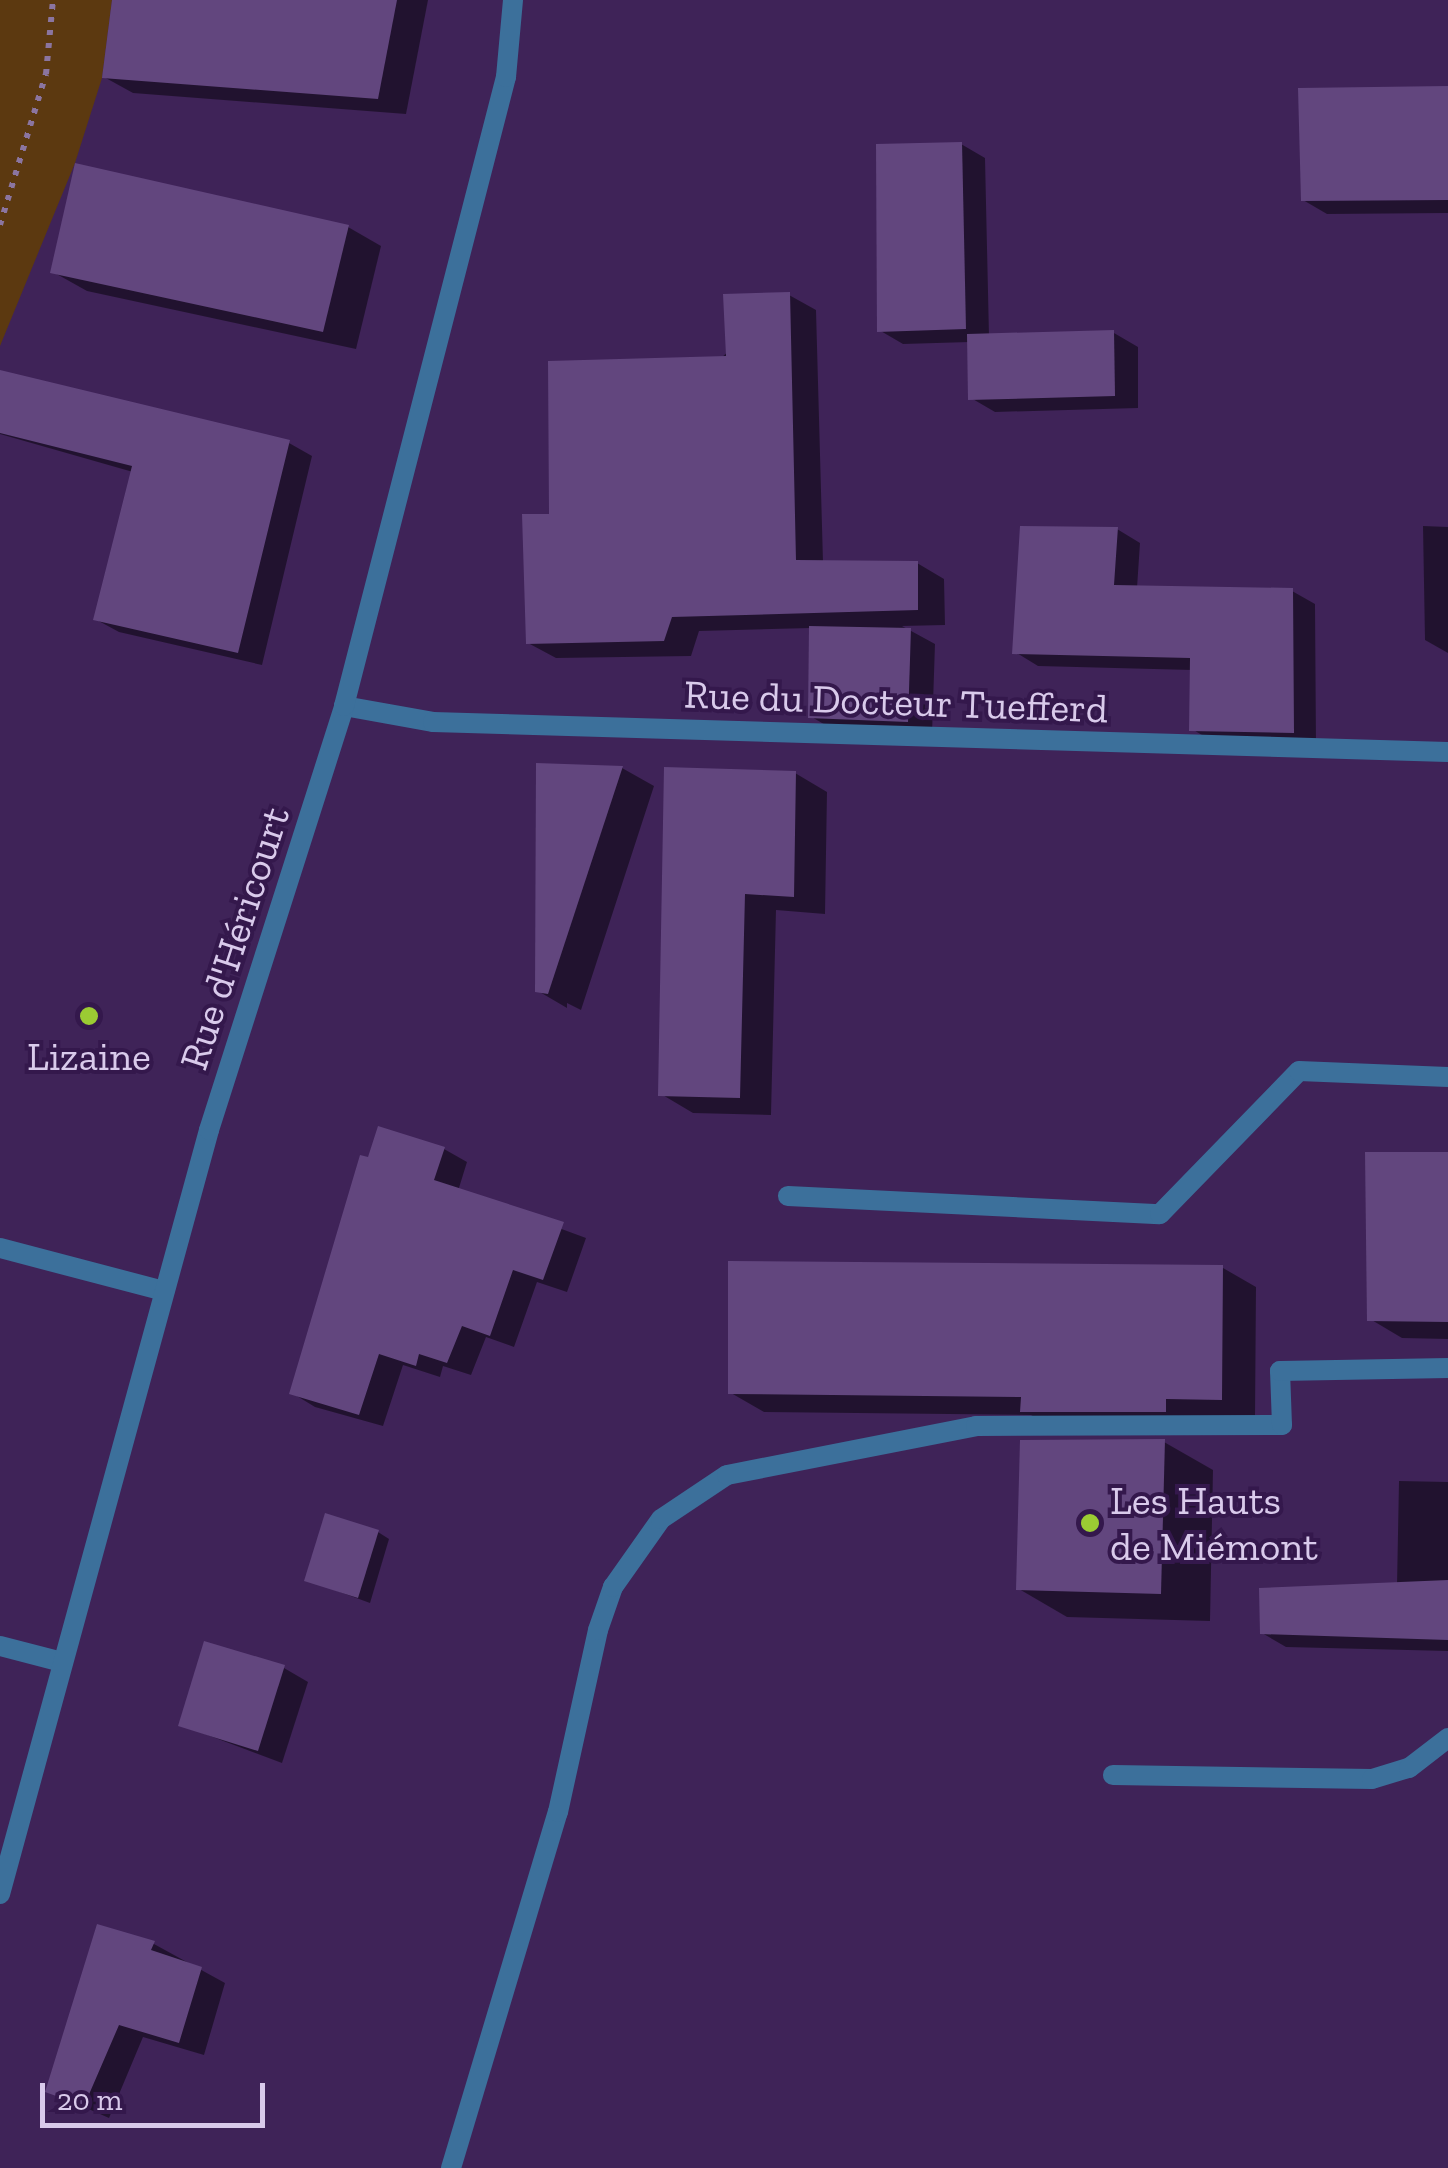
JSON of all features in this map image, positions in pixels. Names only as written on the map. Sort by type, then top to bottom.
[{"type":"street","name":"Rue d'Héricourt","points":[[0,1894],[164,1290],[344,706],[506,77],[513,0]]},
{"type":"street","name":"Rue du Docteur Tuefferd","points":[[344,706],[433,722],[1448,752]]},
{"type":"street","points":[[788,1196],[1160,1214],[1299,1070],[1448,1077]]},
{"type":"street","points":[[0,1248],[164,1290]]},
{"type":"street","points":[[451,2168],[558,1812],[598,1630],[612,1588],[661,1519],[727,1475],[976,1426],[1282,1425],[1280,1371],[1448,1368]]},
{"type":"street","points":[[0,1646],[62,1662]]},
{"type":"street","points":[[1113,1776],[1372,1780],[1409,1768],[1448,1738]]},
{"type":"path","points":[[0,226],[46,74],[52,0]]},
{"type":"shaded area","points":[[0,0],[112,0],[102,78],[75,163],[0,346]]},
{"type":"building","points":[[112,0],[397,0],[378,99],[102,78]]},
{"type":"building","points":[[1448,86],[1448,200],[1301,201],[1298,88]]},
{"type":"building","points":[[962,142],[966,329],[877,332],[876,144]]},
{"type":"building","points":[[75,163],[349,225],[323,332],[50,273]]},
{"type":"building","points":[[790,292],[796,560],[918,561],[918,610],[672,617],[664,641],[526,644],[522,514],[549,514],[548,361],[726,356],[723,294]]},
{"type":"building","points":[[1114,330],[1115,396],[968,400],[967,334]]},
{"type":"building","points":[[0,370],[290,440],[238,653],[93,620],[132,466],[0,433]]},
{"type":"building","points":[[1020,526],[1118,527],[1114,585],[1293,588],[1294,733],[1189,731],[1190,658],[1012,654]]},
{"type":"building","points":[[809,626],[911,628],[908,722],[808,718]]},
{"type":"building","points":[[536,763],[623,766],[548,994],[535,992]]},
{"type":"building","points":[[664,767],[796,771],[794,897],[745,894],[740,1098],[658,1096]]},
{"type":"building","points":[[378,1126],[445,1147],[434,1180],[564,1222],[543,1280],[513,1270],[490,1336],[462,1326],[447,1363],[419,1354],[416,1366],[379,1354],[359,1415],[289,1394],[360,1155],[368,1157]]},
{"type":"building","points":[[1365,1152],[1448,1152],[1448,1322],[1367,1321]]},
{"type":"building","points":[[728,1261],[1223,1265],[1222,1400],[1166,1399],[1166,1412],[1020,1412],[1021,1397],[728,1394]]},
{"type":"building","name":"Les Hauts de Miémont","points":[[1165,1439],[1161,1594],[1016,1590],[1020,1440]]},
{"type":"building","points":[[325,1513],[379,1530],[358,1598],[304,1581]]},
{"type":"building","points":[[1448,1580],[1448,1640],[1260,1634],[1259,1588]]},
{"type":"building","points":[[204,1641],[285,1665],[258,1751],[178,1726]]},
{"type":"building","points":[[97,1924],[155,1941],[151,1950],[202,1967],[179,2043],[119,2025],[84,2106],[45,2092]]},
{"type":"place","name":"Lizaine","points":[[89,1016]]},
{"type":"place","name":"Les Hauts de Miémont","points":[[1090,1523]]}]
